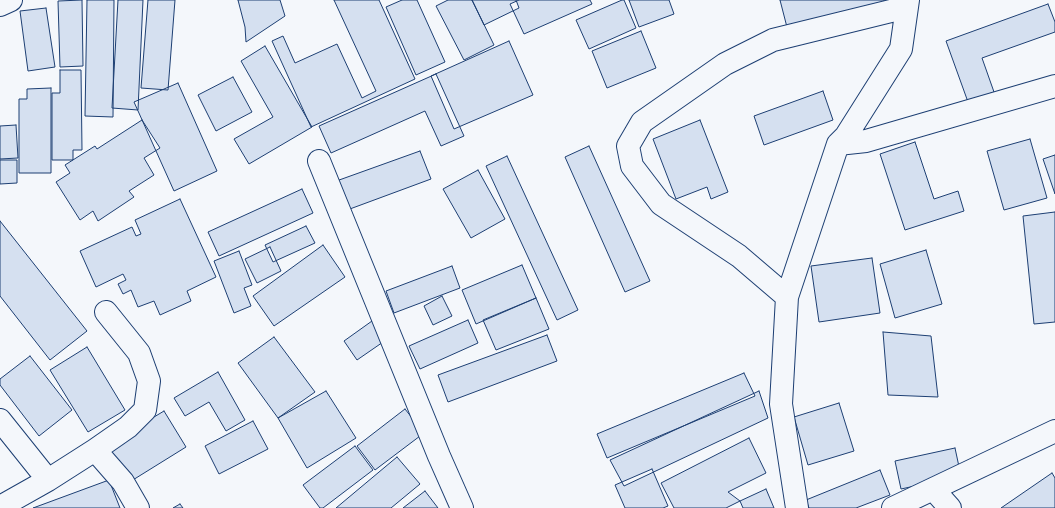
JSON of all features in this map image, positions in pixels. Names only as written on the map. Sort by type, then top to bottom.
[{"type":"street","points":[[0,4],[11,0]]},
{"type":"street","points":[[787,297],[739,256],[661,204],[632,166],[628,146],[642,122],[725,64],[773,40],[908,4],[901,49],[846,136],[838,144],[787,297],[781,404],[797,508]]},
{"type":"street","points":[[838,144],[866,141],[1055,86]]},
{"type":"street","points":[[319,161],[438,456],[462,508]]},
{"type":"street","points":[[0,507],[48,480],[95,450],[128,427],[145,410],[149,381],[139,353],[106,312]]},
{"type":"street","points":[[0,420],[48,480]]},
{"type":"street","points":[[893,508],[1055,431]]},
{"type":"street","points":[[95,450],[123,482],[138,508]]},
{"type":"street","points":[[933,489],[950,508]]},
{"type":"building","points":[[82,0],[83,66],[60,67],[58,1]]},
{"type":"building","points":[[87,0],[114,0],[113,117],[85,116]]},
{"type":"building","points":[[118,0],[143,0],[138,110],[112,108]]},
{"type":"building","points":[[148,0],[175,0],[168,90],[141,88]]},
{"type":"building","points":[[238,0],[280,0],[285,16],[246,42],[245,27]]},
{"type":"building","points":[[334,0],[379,0],[415,79],[311,127],[272,41],[283,36],[295,63],[337,44],[362,98],[376,91]]},
{"type":"building","points":[[402,0],[417,0],[445,62],[416,75],[386,7]]},
{"type":"building","points":[[448,0],[472,0],[494,45],[464,60],[436,6]]},
{"type":"building","points":[[472,0],[516,0],[519,8],[484,25]]},
{"type":"building","points":[[519,0],[590,0],[592,4],[524,34],[510,4]]},
{"type":"building","points":[[624,0],[636,28],[589,49],[576,20]]},
{"type":"building","points":[[629,0],[669,0],[674,14],[639,27]]},
{"type":"building","points":[[780,0],[884,0],[887,9],[789,35]]},
{"type":"building","points":[[1048,4],[1055,22],[1055,32],[982,58],[994,92],[968,102],[946,41]]},
{"type":"building","points":[[46,8],[55,67],[28,71],[20,11]]},
{"type":"building","points":[[641,31],[656,68],[607,88],[592,51]]},
{"type":"building","points":[[509,41],[533,95],[454,129],[431,76]]},
{"type":"building","points":[[265,46],[312,127],[249,164],[234,139],[273,117],[241,61]]},
{"type":"building","points":[[60,70],[81,70],[82,150],[73,150],[73,160],[52,160],[52,93],[60,93]]},
{"type":"building","points":[[436,74],[464,136],[441,146],[425,111],[331,153],[319,126]]},
{"type":"building","points":[[233,77],[252,112],[216,131],[198,95]]},
{"type":"building","points":[[178,83],[217,171],[174,191],[134,102]]},
{"type":"building","points":[[51,88],[51,173],[19,173],[19,99],[27,99],[27,89]]},
{"type":"building","points":[[823,91],[833,120],[764,145],[754,116]]},
{"type":"building","points":[[142,120],[160,148],[144,158],[154,175],[129,191],[134,197],[98,221],[93,211],[80,220],[56,182],[70,173],[65,165],[95,146],[97,149]]},
{"type":"building","points":[[700,120],[728,192],[711,199],[707,187],[676,199],[653,139]]},
{"type":"building","points":[[16,125],[18,158],[0,159],[0,126]]},
{"type":"building","points":[[1030,139],[1047,198],[1004,210],[987,151]]},
{"type":"building","points":[[915,142],[934,199],[958,191],[964,211],[905,230],[880,154]]},
{"type":"building","points":[[589,146],[650,281],[625,292],[565,157]]},
{"type":"building","points":[[420,151],[431,179],[339,213],[328,184]]},
{"type":"building","points":[[1055,155],[1055,194],[1043,159]]},
{"type":"building","points":[[507,156],[578,310],[557,320],[486,166]]},
{"type":"building","points":[[0,160],[17,160],[17,183],[0,184]]},
{"type":"building","points":[[478,170],[505,219],[471,238],[443,189]]},
{"type":"building","points":[[302,189],[313,213],[219,256],[208,232]]},
{"type":"building","points":[[180,199],[216,277],[187,291],[191,301],[160,315],[154,301],[138,307],[131,290],[123,294],[118,284],[126,280],[123,274],[96,287],[80,251],[132,227],[136,236],[141,234],[135,220]]},
{"type":"building","points":[[1055,212],[1055,322],[1034,324],[1023,216]]},
{"type":"building","points":[[0,221],[87,331],[50,360],[0,296]]},
{"type":"building","points":[[306,226],[315,243],[273,262],[265,245]]},
{"type":"building","points":[[323,245],[345,277],[274,326],[253,296]]},
{"type":"building","points":[[270,247],[281,271],[257,283],[245,259]]},
{"type":"building","points":[[926,250],[942,304],[895,318],[880,264]]},
{"type":"building","points":[[239,251],[252,285],[244,288],[251,306],[234,313],[214,261]]},
{"type":"building","points":[[872,258],[880,313],[819,322],[811,266]]},
{"type":"building","points":[[522,265],[536,298],[476,324],[462,290]]},
{"type":"building","points":[[452,266],[460,288],[394,313],[386,291]]},
{"type":"building","points":[[442,296],[452,316],[433,325],[424,306]]},
{"type":"building","points":[[536,298],[549,329],[496,350],[483,320]]},
{"type":"building","points":[[468,320],[478,343],[420,369],[409,346]]},
{"type":"building","points":[[372,321],[386,340],[357,360],[344,341]]},
{"type":"building","points":[[883,332],[931,336],[938,397],[888,395]]},
{"type":"building","points":[[547,335],[557,361],[448,402],[438,375]]},
{"type":"building","points":[[274,337],[315,392],[278,418],[238,363]]},
{"type":"building","points":[[87,347],[125,410],[88,432],[50,370]]},
{"type":"building","points":[[30,356],[72,410],[39,436],[0,385],[0,379]]},
{"type":"building","points":[[218,372],[245,420],[226,431],[209,402],[185,416],[174,398]]},
{"type":"building","points":[[744,373],[755,396],[607,458],[597,434]]},
{"type":"building","points":[[326,391],[356,438],[307,468],[278,418]]},
{"type":"building","points":[[759,391],[768,418],[624,486],[610,460]]},
{"type":"building","points":[[839,403],[854,451],[808,465],[794,417]]},
{"type":"building","points":[[405,409],[424,433],[375,470],[357,446]]},
{"type":"building","points":[[164,411],[186,447],[128,483],[106,446]]},
{"type":"building","points":[[253,421],[268,449],[219,474],[205,446]]},
{"type":"building","points":[[749,438],[766,473],[728,492],[740,501],[726,508],[674,508],[661,483]]},
{"type":"building","points":[[355,446],[373,470],[323,508],[320,508],[303,485]]},
{"type":"building","points":[[955,448],[961,476],[901,489],[895,461]]},
{"type":"building","points":[[397,457],[420,484],[391,508],[336,508]]},
{"type":"building","points":[[652,469],[668,506],[663,508],[625,508],[615,485]]},
{"type":"building","points":[[880,470],[890,495],[856,508],[809,508],[806,500]]},
{"type":"building","points":[[1052,473],[1055,478],[1055,508],[1001,508]]},
{"type":"building","points":[[109,480],[120,508],[33,508]]},
{"type":"building","points":[[766,489],[774,508],[743,508],[740,501]]},
{"type":"building","points":[[425,491],[438,508],[403,508]]},
{"type":"building","points":[[180,504],[183,508],[173,508]]}]
